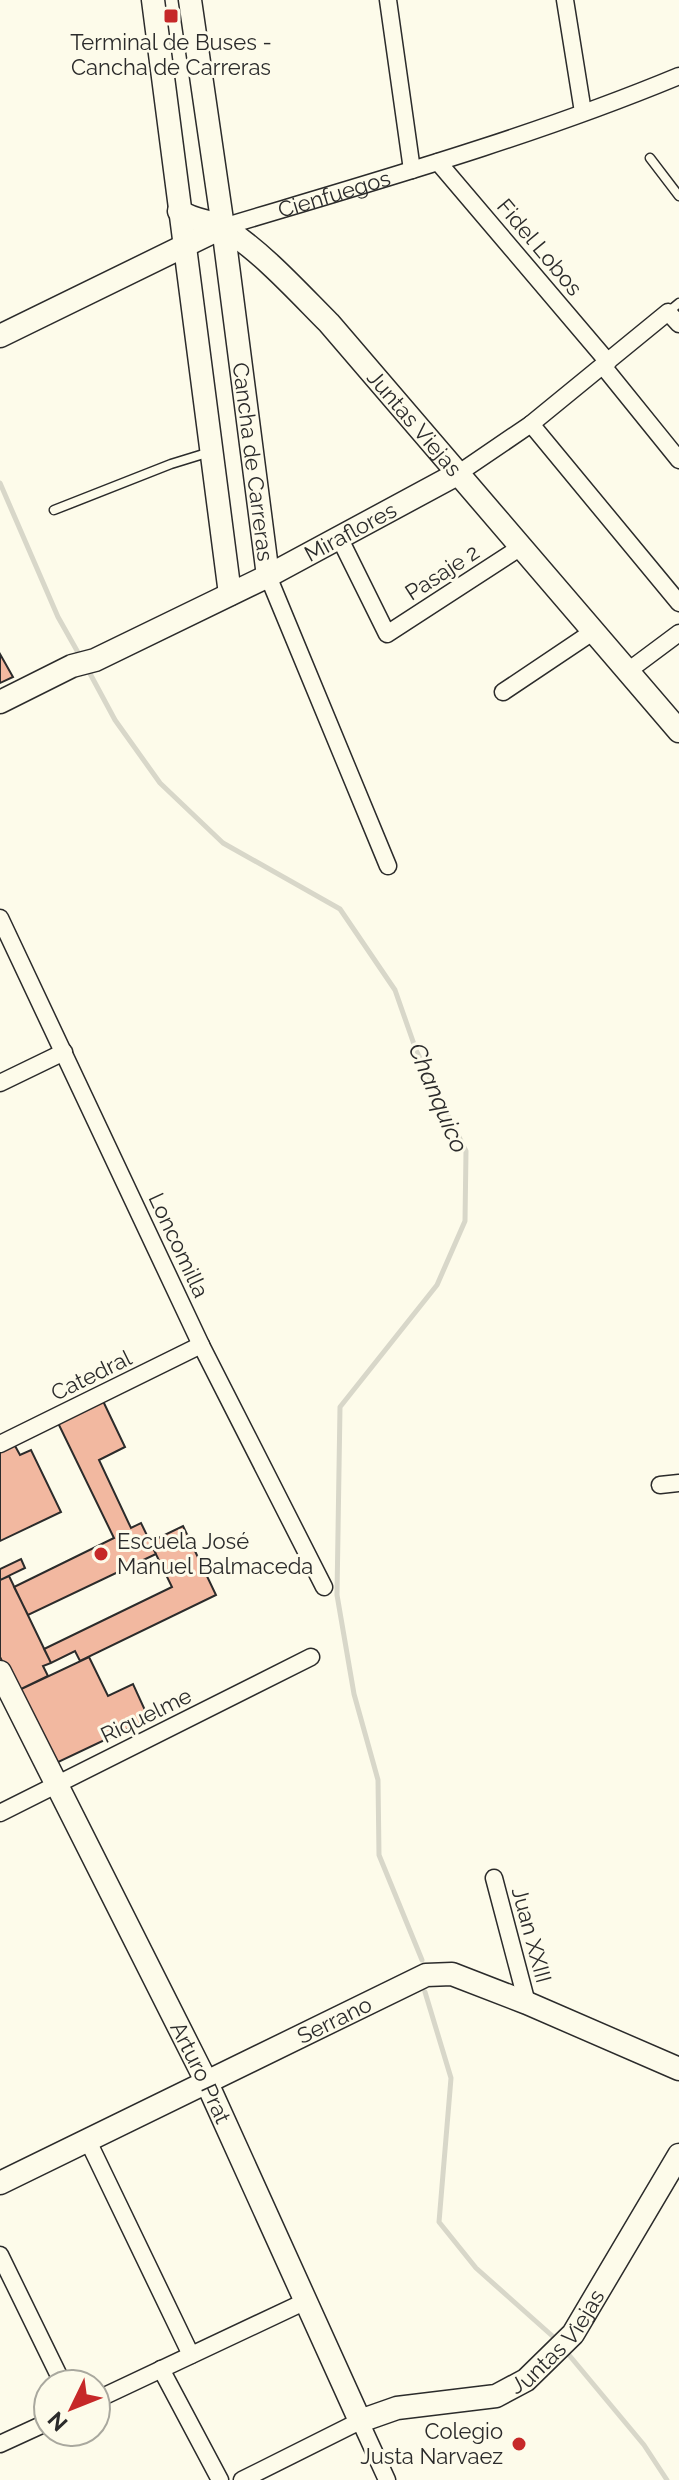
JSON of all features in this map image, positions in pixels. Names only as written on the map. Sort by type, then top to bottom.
[{"type":"street","name":"Cancha de Carreras","points":[[153,0],[230,594]]},
{"type":"street","name":"Cancha de Carreras","points":[[190,0],[268,576],[388,866]]},
{"type":"street","points":[[388,0],[412,170]]},
{"type":"street","points":[[565,0],[583,112]]},
{"type":"street","name":"Cienfuegos","points":[[0,336],[223,227],[438,162],[621,100],[679,76]]},
{"type":"street","name":"Fidel Lobos","points":[[438,162],[606,364],[679,460]]},
{"type":"street","points":[[179,211],[193,220],[223,227]]},
{"type":"street","name":"Juntas Viejas","points":[[223,227],[278,272],[329,323],[679,731]]},
{"type":"street","name":"Miraflores","points":[[0,702],[72,666],[95,660],[268,576],[459,473],[531,424],[675,313]]},
{"type":"street","points":[[531,424],[679,603]]},
{"type":"street","name":"Pasaje 2","points":[[339,537],[387,634],[521,547]]},
{"type":"street","points":[[503,692],[594,631]]},
{"type":"street","points":[[628,671],[679,633]]},
{"type":"street","name":"Loncomilla","points":[[0,918],[201,1345],[324,1587]]},
{"type":"street","points":[[0,1083],[64,1052]]},
{"type":"street","name":"Catedral","points":[[0,1444],[201,1345]]},
{"type":"street","points":[[660,1485],[679,1483]]},
{"type":"street","name":"Riquelme","points":[[0,1813],[311,1657]]},
{"type":"street","name":"Arturo Prat","points":[[0,1672],[207,2083],[387,2480]]},
{"type":"street","name":"Juan XXIII","points":[[494,1878],[527,2003]]},
{"type":"street","name":"Serrano","points":[[0,2183],[426,1975],[452,1974],[679,2069]]},
{"type":"street","points":[[88,2141],[191,2355]]},
{"type":"street","name":"Juntas Viejas","points":[[360,2421],[386,2410],[496,2396],[518,2386],[573,2334],[679,2155]]},
{"type":"street","points":[[0,2255],[55,2368]]},
{"type":"street","points":[[112,2392],[304,2302]]},
{"type":"street","points":[[161,2369],[220,2480]]},
{"type":"street","points":[[242,2480],[360,2421]]},
{"type":"street","points":[[0,2444],[32,2429]]},
{"type":"lane","points":[[650,158],[679,196]]},
{"type":"lane","points":[[54,510],[171,464],[211,452]]},
{"type":"building","points":[[0,654],[13,677],[0,683]]},
{"type":"building","points":[[103,1401],[125,1447],[99,1460],[131,1528],[141,1523],[156,1554],[28,1615],[14,1587],[114,1538],[58,1423]]},
{"type":"building","points":[[14,1444],[20,1455],[31,1450],[61,1512],[0,1541],[0,1451]]},
{"type":"building","points":[[183,1526],[216,1595],[80,1661],[75,1651],[51,1663],[44,1649],[172,1587],[150,1542]]},
{"type":"building","points":[[21,1559],[25,1568],[0,1580],[0,1569]]},
{"type":"building","points":[[9,1576],[51,1663],[43,1666],[48,1676],[17,1691],[0,1657],[0,1580]]},
{"type":"building","points":[[89,1657],[108,1696],[133,1684],[149,1719],[52,1765],[17,1691]]},
{"type":"waterway","name":"Chanquico","points":[[0,483],[58,617],[80,656]]},
{"type":"waterway","name":"Chanquico","points":[[87,668],[115,720],[160,783],[223,843],[340,909],[395,990],[416,1050],[466,1151],[465,1221],[437,1285],[340,1407],[337,1595],[354,1694],[378,1780],[379,1855],[422,1960]]},
{"type":"waterway","points":[[425,1992],[451,2078],[439,2222],[476,2268],[558,2341]]},
{"type":"waterway","points":[[564,2349],[644,2445],[667,2480]]},
{"type":"place","name":"Terminal de Buses - Cancha de Carreras","points":[[171,16]]},
{"type":"place","name":"Escuela José Manuel Balmaceda","points":[[101,1554]]},
{"type":"place","name":"Colegio Justa Narvaez","points":[[519,2444]]}]
